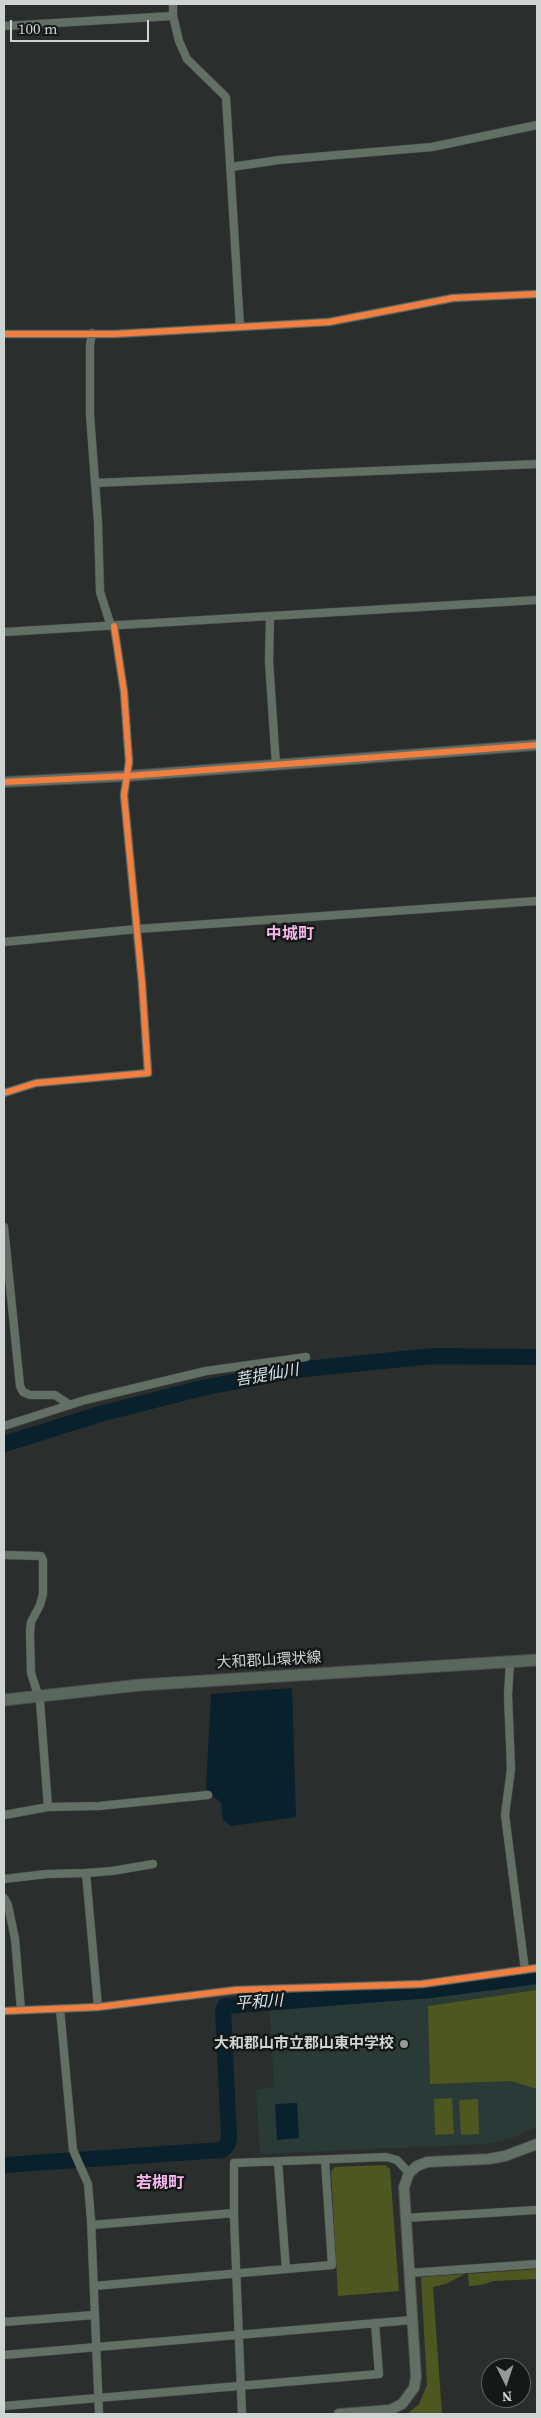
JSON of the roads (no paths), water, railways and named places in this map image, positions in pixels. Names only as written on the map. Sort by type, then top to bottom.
[{"type":"main road","name":"大和郡山環状線","points":[[4,1700],[207,1680],[537,1660]]},
{"type":"street","points":[[173,4],[173,16],[179,41],[187,59],[199,72],[219,88],[226,97],[240,327]]},
{"type":"street","points":[[4,26],[173,16]]},
{"type":"street","points":[[231,167],[279,160],[432,147],[537,125]]},
{"type":"street","points":[[4,334],[115,334],[329,322],[453,298],[537,294]]},
{"type":"street","points":[[4,1092],[36,1083],[148,1073],[124,794],[129,762],[124,692],[112,626],[100,592],[90,415],[90,345],[92,333]]},
{"type":"street","points":[[95,483],[537,464]]},
{"type":"street","points":[[4,632],[537,600]]},
{"type":"street","points":[[270,617],[269,661],[276,765]]},
{"type":"street","points":[[4,782],[127,776],[537,745]]},
{"type":"street","points":[[4,942],[137,929],[537,901]]},
{"type":"street","points":[[4,1227],[20,1386],[23,1392],[30,1395],[55,1395],[70,1405]]},
{"type":"street","points":[[4,1426],[70,1405],[206,1371],[306,1356]]},
{"type":"street","points":[[4,1555],[41,1556],[43,1560],[43,1594],[40,1605],[31,1622],[30,1632],[31,1673],[38,1696],[48,1808]]},
{"type":"street","points":[[510,1662],[508,1695],[511,1769],[505,1815],[525,1970]]},
{"type":"street","points":[[4,1815],[48,1808],[99,1806],[208,1795]]},
{"type":"street","points":[[4,1879],[47,1874],[112,1871],[153,1864]]},
{"type":"street","points":[[86,1873],[98,2007]]},
{"type":"street","points":[[4,1898],[8,1905],[15,1939],[21,2010]]},
{"type":"street","points":[[4,2011],[98,2007],[236,1990],[422,1984],[537,1968]]},
{"type":"street","points":[[60,2009],[73,2150],[88,2184],[92,2226],[99,2414]]},
{"type":"street","points":[[339,2414],[390,2412],[402,2404],[414,2388],[416,2377],[404,2187],[409,2173],[417,2166],[426,2162],[489,2159],[505,2156],[537,2144]]},
{"type":"street","points":[[242,2414],[234,2213],[234,2163],[386,2157],[397,2160],[409,2173]]},
{"type":"street","points":[[94,2286],[332,2265],[325,2160]]},
{"type":"street","points":[[278,2162],[286,2269]]},
{"type":"street","points":[[406,2218],[537,2210]]},
{"type":"street","points":[[92,2226],[234,2213]]},
{"type":"street","points":[[409,2273],[537,2264]]},
{"type":"street","points":[[4,2322],[94,2315]]},
{"type":"street","points":[[4,2355],[412,2320]]},
{"type":"street","points":[[4,2406],[379,2374],[375,2323]]},
{"type":"water","points":[[292,1688],[296,1817],[231,1826],[223,1820],[221,1803],[206,1789],[211,1694]]},
{"type":"water","points":[[297,2103],[299,2138],[277,2140],[275,2104]]},
{"type":"waterway","name":"菩提仙川","points":[[4,1444],[100,1414],[202,1388],[296,1370],[432,1356],[537,1357]]},
{"type":"waterway","name":"平和川","points":[[4,2165],[222,2150],[228,2144],[229,2136],[223,2010],[225,2006],[431,1990],[537,1976]]},
{"type":"place","name":"大和郡山市立郡山東中学校","points":[[404,2044]]},
{"type":"district","name":"中城町","points":[[290,935]]},
{"type":"district","name":"若槻町","points":[[160,2184]]}]
